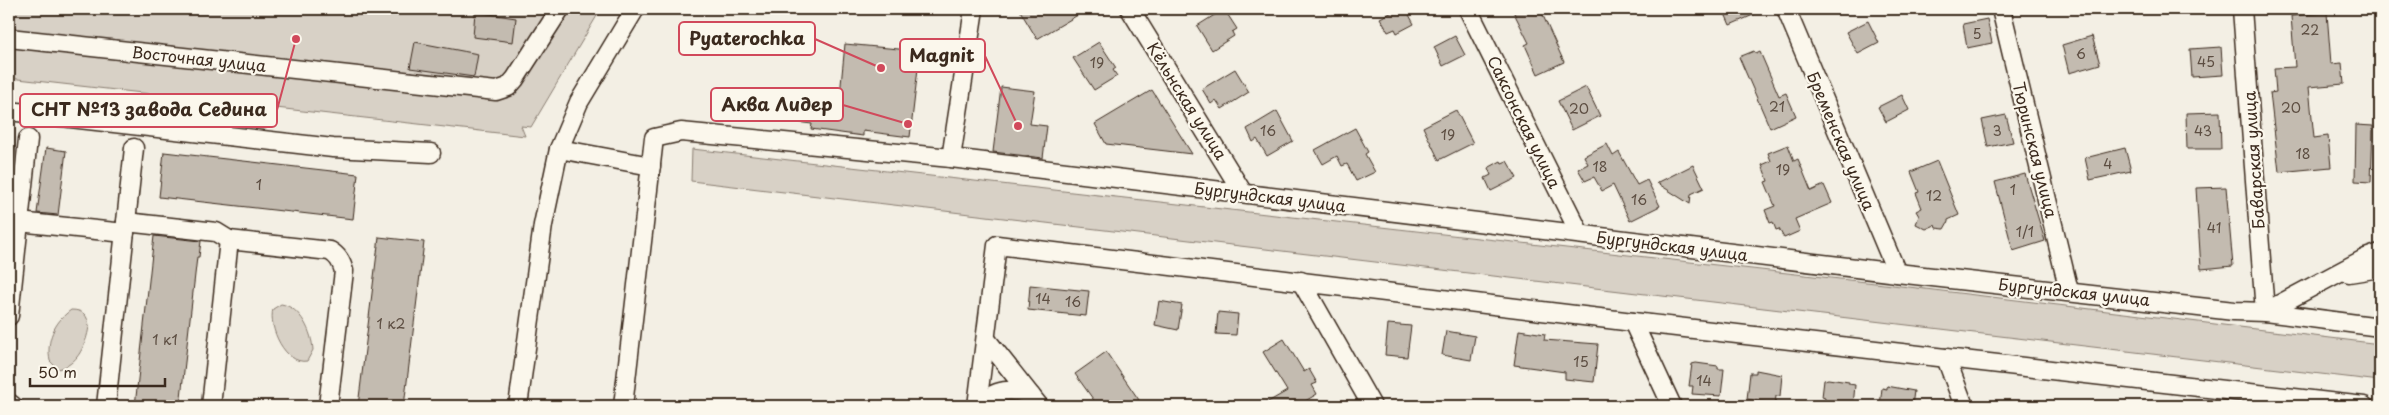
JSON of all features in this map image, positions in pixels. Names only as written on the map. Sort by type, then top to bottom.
[{"type":"street","name":"Восточная улица","points":[[9,38],[496,91],[508,87],[515,79],[560,9]]},
{"type":"street","points":[[518,406],[543,225],[558,149],[578,102],[635,9]]},
{"type":"street","points":[[951,158],[974,9]]},
{"type":"street","name":"Кёльнская улица","points":[[1130,9],[1243,193]]},
{"type":"street","name":"Саксонская улица","points":[[1468,9],[1580,234]]},
{"type":"street","name":"Бременская улица","points":[[1786,9],[1897,273]]},
{"type":"street","name":"Тюринская улица","points":[[2001,9],[2069,291]]},
{"type":"street","name":"Баварская улица","points":[[2242,9],[2265,312]]},
{"type":"street","points":[[9,111],[334,148],[431,153]]},
{"type":"street","name":"Бургундская улица","points":[[651,166],[654,138],[681,132],[951,158],[1897,273],[2234,311],[2265,312],[2380,327]]},
{"type":"street","points":[[9,316],[14,222],[28,139]]},
{"type":"street","points":[[106,406],[134,148]]},
{"type":"street","points":[[558,149],[651,166],[623,406]]},
{"type":"street","points":[[14,222],[216,232],[229,240],[330,251],[341,262],[344,271],[328,406]]},
{"type":"street","points":[[211,406],[229,240]]},
{"type":"street","points":[[977,406],[997,245],[1946,358],[2274,401],[2364,406]]},
{"type":"street","points":[[2265,312],[2380,253]]},
{"type":"street","points":[[2330,277],[2380,268]]},
{"type":"street","points":[[1301,281],[1372,406]]},
{"type":"street","points":[[1633,322],[1672,406]]},
{"type":"street","points":[[986,339],[1035,401]]},
{"type":"street","points":[[1946,358],[1964,406]]},
{"type":"street","points":[[982,406],[995,394],[1007,390],[1020,390],[1035,401]]},
{"type":"street","points":[[9,403],[13,406]]},
{"type":"shaded area","points":[[9,9],[601,9],[531,127],[521,126],[525,136],[9,78]]},
{"type":"shaded area","points":[[692,149],[1884,284],[2380,344],[2380,381],[691,181]]},
{"type":"shaded area","points":[[281,304],[288,306],[300,315],[308,329],[313,350],[307,361],[299,361],[292,357],[280,343],[272,317],[273,309]]},
{"type":"shaded area","points":[[71,310],[82,312],[86,316],[89,327],[88,334],[76,358],[65,367],[58,369],[50,361],[50,339],[60,320]]},
{"type":"building","points":[[1019,9],[1088,9],[1037,39]]},
{"type":"building","points":[[1224,9],[1237,29],[1232,32],[1234,36],[1212,50],[1197,26]]},
{"type":"building","points":[[1399,9],[1406,9],[1414,24],[1397,33],[1395,29],[1388,32],[1380,18]]},
{"type":"building","points":[[1512,9],[1540,9],[1564,62],[1538,74],[1525,45],[1529,43]]},
{"type":"building","points":[[1723,9],[1767,9],[1730,25]]},
{"type":"building","points":[[475,12],[516,18],[513,42],[473,37]]},
{"type":"building","points":[[2327,13],[2331,64],[2342,63],[2344,84],[2309,87],[2314,138],[2328,136],[2331,167],[2279,172],[2270,93],[2276,92],[2274,68],[2295,67],[2291,16]]},
{"type":"building","points":[[1987,19],[1992,43],[1967,48],[1963,24]]},
{"type":"building","points":[[1868,21],[1879,43],[1858,54],[1846,32]]},
{"type":"building","points":[[1455,36],[1465,55],[1443,66],[1434,47]]},
{"type":"building","points":[[2092,36],[2100,64],[2069,73],[2062,45]]},
{"type":"building","points":[[415,42],[478,54],[474,77],[410,68]]},
{"type":"building","points":[[1099,42],[1116,68],[1113,70],[1117,76],[1094,90],[1073,58]]},
{"type":"building","points":[[845,44],[920,51],[910,137],[863,131],[863,136],[811,129],[812,124],[713,112],[716,92],[814,104],[815,95],[835,97],[840,95]]},
{"type":"building","points":[[2221,47],[2223,75],[2192,77],[2190,49]]},
{"type":"building","points":[[1754,51],[1756,54],[1760,52],[1779,96],[1786,93],[1796,116],[1770,128],[1739,57]]},
{"type":"building","points":[[1235,69],[1249,92],[1222,109],[1216,100],[1211,104],[1202,89]]},
{"type":"building","points":[[1001,87],[1035,91],[1030,124],[1047,126],[1043,158],[993,152]]},
{"type":"building","points":[[1586,87],[1600,116],[1572,130],[1558,101]]},
{"type":"building","points":[[1152,90],[1192,154],[1106,144],[1095,124]]},
{"type":"building","points":[[1902,95],[1909,110],[1886,122],[1878,107]]},
{"type":"building","points":[[1456,110],[1473,143],[1439,160],[1423,127]]},
{"type":"building","points":[[1277,111],[1293,141],[1267,156],[1257,139],[1253,142],[1247,129]]},
{"type":"building","points":[[2220,112],[2221,149],[2187,149],[2186,113]]},
{"type":"building","points":[[2006,115],[2013,142],[1988,147],[1982,120]]},
{"type":"building","points":[[2356,125],[2373,126],[2371,182],[2355,181]]},
{"type":"building","points":[[1355,128],[1368,152],[1365,154],[1375,172],[1356,181],[1347,164],[1342,166],[1337,156],[1323,164],[1315,150]]},
{"type":"building","points":[[1607,144],[1613,156],[1619,152],[1637,185],[1647,180],[1660,206],[1630,221],[1613,185],[1602,191],[1594,177],[1585,181],[1578,169],[1588,164],[1584,156]]},
{"type":"building","points":[[1788,145],[1794,161],[1798,159],[1811,191],[1824,185],[1832,203],[1795,219],[1800,231],[1784,238],[1779,229],[1776,230],[1773,222],[1770,223],[1765,210],[1775,206],[1765,182],[1768,181],[1762,165],[1771,161],[1768,153]]},
{"type":"building","points":[[46,148],[66,151],[58,215],[37,213]]},
{"type":"building","points":[[2125,148],[2131,171],[2090,180],[2085,158]]},
{"type":"building","points":[[164,152],[358,174],[353,219],[159,197]]},
{"type":"building","points":[[1501,161],[1502,163],[1507,161],[1517,178],[1491,191],[1485,178],[1491,175],[1488,168]]},
{"type":"building","points":[[1937,161],[1959,215],[1948,220],[1944,229],[1936,228],[1935,225],[1926,229],[1916,224],[1919,216],[1916,211],[1922,208],[1916,193],[1919,192],[1911,172]]},
{"type":"building","points":[[1693,165],[1704,188],[1691,194],[1690,204],[1657,183]]},
{"type":"building","points":[[2025,174],[2045,241],[2013,251],[1995,182]]},
{"type":"building","points":[[2226,187],[2233,266],[2201,269],[2196,188]]},
{"type":"building","points":[[154,236],[201,241],[199,257],[197,257],[180,406],[135,406]]},
{"type":"building","points":[[379,237],[424,242],[404,406],[358,406]]},
{"type":"building","points":[[1030,285],[1089,291],[1086,316],[1028,310]]},
{"type":"building","points":[[1159,301],[1182,305],[1178,330],[1155,325]]},
{"type":"building","points":[[1218,312],[1238,314],[1236,335],[1216,334]]},
{"type":"building","points":[[1388,324],[1411,326],[1407,357],[1385,355]]},
{"type":"building","points":[[1519,330],[1545,334],[1544,340],[1598,344],[1594,382],[1565,379],[1565,372],[1514,365]]},
{"type":"building","points":[[1446,331],[1475,336],[1471,360],[1442,355]]},
{"type":"building","points":[[1284,339],[1304,372],[1309,369],[1317,383],[1312,385],[1317,394],[1297,406],[1261,406],[1287,391],[1263,352]]},
{"type":"building","points":[[1106,352],[1139,400],[1130,406],[1098,406],[1075,374]]},
{"type":"building","points":[[1692,364],[1718,366],[1718,369],[1724,369],[1721,396],[1692,394],[1693,386],[1689,386]]},
{"type":"building","points":[[1756,370],[1782,375],[1780,396],[1776,396],[1775,404],[1747,399],[1750,373],[1756,373]]},
{"type":"building","points":[[1824,380],[1849,382],[1849,384],[1855,385],[1853,406],[1824,406],[1825,398],[1822,397]]},
{"type":"building","points":[[1887,386],[1914,391],[1912,406],[1880,406],[1882,388],[1887,389]]},
{"type":"place","name":"СНТ №13 завода Седина","points":[[296,39]]},
{"type":"place","name":"Pyaterochka","points":[[881,68]]},
{"type":"place","name":"Аква Лидер","points":[[908,124]]},
{"type":"place","name":"Magnit","points":[[1018,126]]}]
